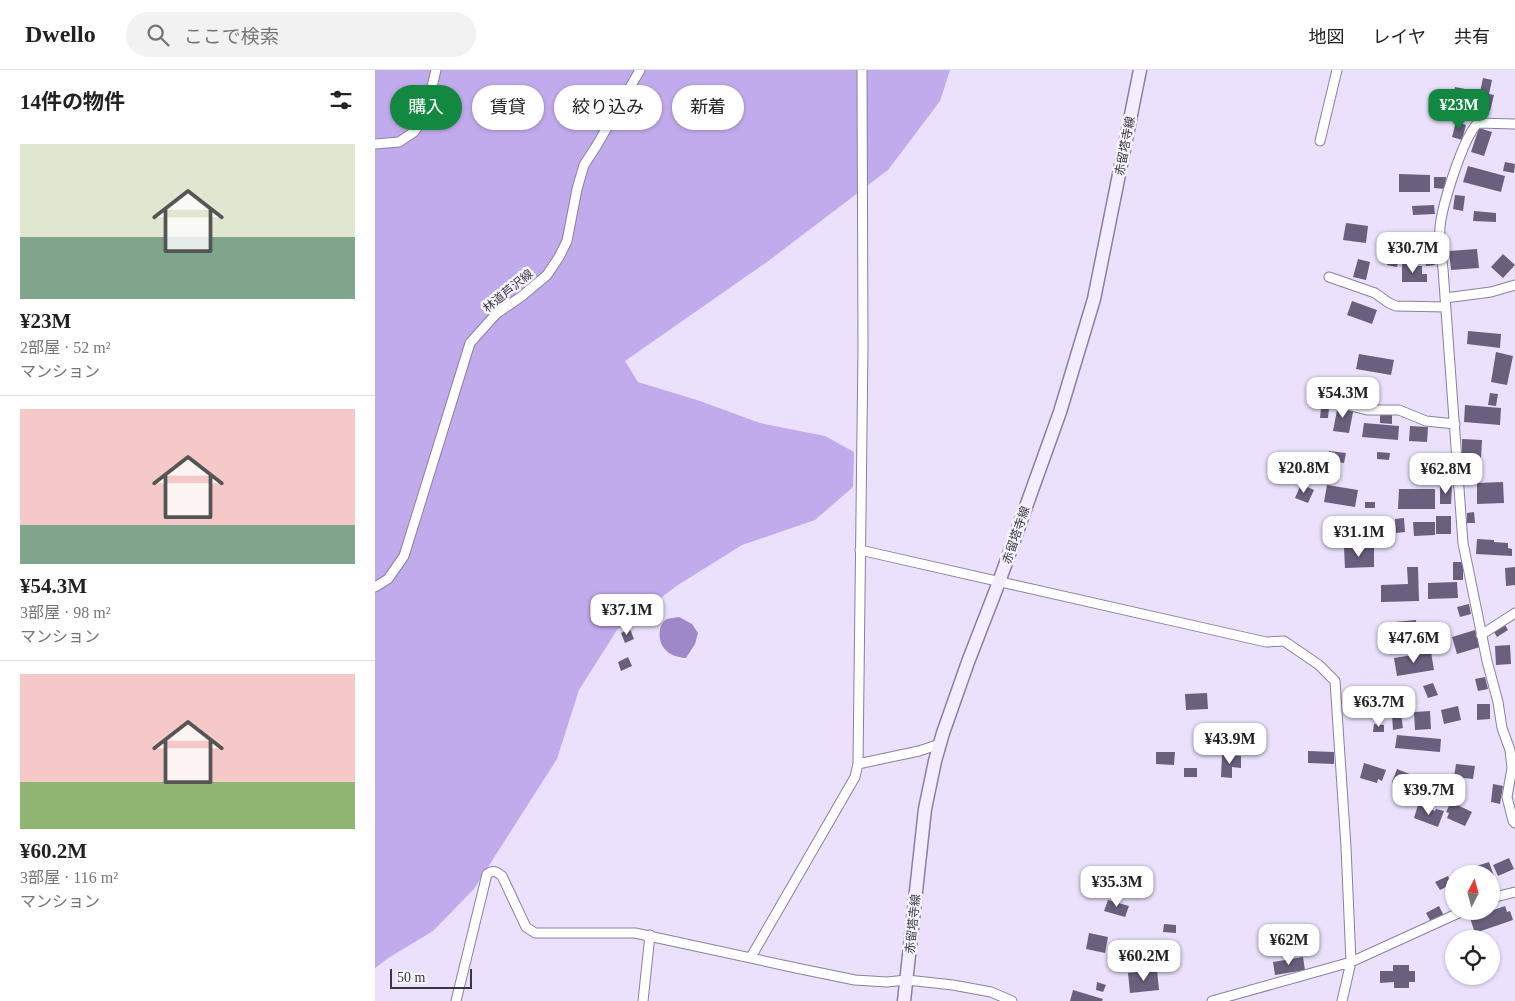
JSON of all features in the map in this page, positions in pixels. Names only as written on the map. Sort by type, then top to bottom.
[{"type":"main road","name":"赤留塔寺線","points":[[904,1001],[925,809],[935,761],[968,662],[1060,412],[1094,299],[1140,70]]},
{"type":"street","points":[[375,144],[399,142],[414,132],[425,116],[436,70]]},
{"type":"street","name":"林道芦沢線","points":[[375,587],[388,579],[404,556],[470,343],[496,314],[547,275],[559,257],[567,241],[577,189],[584,165],[640,70]]},
{"type":"street","points":[[751,957],[855,777],[858,764],[863,356],[862,70]]},
{"type":"street","points":[[1320,141],[1337,70]]},
{"type":"street","points":[[1515,124],[1478,123],[1471,130],[1453,175],[1441,224],[1440,241],[1463,543],[1481,635],[1510,750],[1512,768],[1507,797],[1515,823]]},
{"type":"street","points":[[1329,277],[1375,293],[1396,306],[1446,302],[1515,285]]},
{"type":"street","points":[[1315,397],[1367,410],[1399,410],[1426,420],[1455,424]]},
{"type":"street","points":[[860,550],[1267,642],[1284,641],[1303,652],[1329,674],[1335,681],[1346,847],[1351,962],[1342,1001]]},
{"type":"street","points":[[1481,635],[1515,613]]},
{"type":"street","points":[[858,764],[919,751],[940,744]]},
{"type":"street","points":[[455,1001],[487,874],[492,871],[502,876],[526,927],[535,933],[635,933],[650,935],[855,980],[887,982],[907,980],[953,985],[991,992],[1012,1001]]},
{"type":"street","points":[[1500,896],[1515,892]]},
{"type":"street","points":[[1212,1001],[1351,962],[1445,919]]},
{"type":"street","points":[[643,1001],[650,935]]},
{"type":"shaded area","points":[[375,70],[950,70],[940,101],[888,170],[767,262],[625,361],[638,382],[700,401],[760,423],[825,436],[854,452],[853,487],[815,520],[742,545],[678,585],[617,630],[579,690],[557,759],[474,889],[433,931],[375,968]]},
{"type":"shaded area","points":[[679,617],[692,624],[698,633],[695,644],[686,658],[675,656],[666,650],[660,636],[663,622],[667,619]]},
{"type":"building","points":[[1483,78],[1492,80],[1489,94],[1494,95],[1490,111],[1452,103],[1455,87],[1480,92]]},
{"type":"building","points":[[1445,104],[1456,106],[1452,120],[1441,117]]},
{"type":"building","points":[[1456,122],[1466,125],[1462,140],[1452,137]]},
{"type":"building","points":[[1479,128],[1492,132],[1484,156],[1471,152]]},
{"type":"building","points":[[1505,162],[1515,164],[1514,173],[1503,171]]},
{"type":"building","points":[[1468,166],[1505,176],[1501,192],[1463,182]]},
{"type":"building","points":[[1399,174],[1430,175],[1430,192],[1399,192]]},
{"type":"building","points":[[1434,177],[1446,177],[1445,189],[1434,188]]},
{"type":"building","points":[[1455,195],[1465,196],[1463,211],[1453,209]]},
{"type":"building","points":[[1434,205],[1435,214],[1413,215],[1412,206]]},
{"type":"building","points":[[1474,211],[1496,213],[1496,222],[1473,221]]},
{"type":"building","points":[[1346,223],[1368,226],[1366,243],[1343,240]]},
{"type":"building","points":[[1477,249],[1479,268],[1451,270],[1449,251]]},
{"type":"building","points":[[1390,250],[1400,252],[1397,267],[1387,265]]},
{"type":"building","points":[[1433,250],[1435,265],[1426,266],[1424,251]]},
{"type":"building","points":[[1503,254],[1515,265],[1503,278],[1491,267]]},
{"type":"building","points":[[1358,259],[1370,262],[1366,280],[1353,277]]},
{"type":"building","points":[[1402,264],[1422,266],[1422,274],[1427,274],[1427,282],[1402,282]]},
{"type":"building","points":[[1352,301],[1377,310],[1372,324],[1347,315]]},
{"type":"building","points":[[1468,331],[1501,334],[1500,348],[1467,344]]},
{"type":"building","points":[[1496,352],[1513,356],[1507,385],[1491,382]]},
{"type":"building","points":[[1359,354],[1394,360],[1391,375],[1356,369]]},
{"type":"building","points":[[1331,378],[1341,380],[1337,397],[1327,395]]},
{"type":"building","points":[[1353,382],[1376,383],[1375,402],[1352,401]]},
{"type":"building","points":[[1490,393],[1498,394],[1496,406],[1488,405]]},
{"type":"building","points":[[1338,405],[1354,407],[1349,433],[1333,431]]},
{"type":"building","points":[[1465,405],[1501,408],[1500,425],[1464,422]]},
{"type":"building","points":[[1321,408],[1329,408],[1328,418],[1320,418]]},
{"type":"building","points":[[1380,410],[1392,411],[1392,424],[1380,423]]},
{"type":"building","points":[[1364,423],[1399,426],[1398,440],[1362,437]]},
{"type":"building","points":[[1410,426],[1428,427],[1427,442],[1409,441]]},
{"type":"building","points":[[1462,439],[1482,440],[1481,459],[1462,458]]},
{"type":"building","points":[[1329,451],[1346,453],[1344,463],[1327,461]]},
{"type":"building","points":[[1377,452],[1390,453],[1389,460],[1377,459]]},
{"type":"building","points":[[1441,465],[1451,465],[1451,482],[1440,482]]},
{"type":"building","points":[[1503,482],[1504,503],[1477,504],[1477,483]]},
{"type":"building","points":[[1301,484],[1314,490],[1308,503],[1295,498]]},
{"type":"building","points":[[1327,485],[1358,490],[1355,507],[1324,502]]},
{"type":"building","points":[[1440,486],[1452,486],[1451,504],[1440,504]]},
{"type":"building","points":[[1399,489],[1435,489],[1435,509],[1398,509]]},
{"type":"building","points":[[1365,502],[1375,502],[1375,508],[1365,508]]},
{"type":"building","points":[[1474,512],[1475,523],[1467,523],[1467,513]]},
{"type":"building","points":[[1436,516],[1451,516],[1451,534],[1436,534]]},
{"type":"building","points":[[1404,518],[1405,532],[1396,533],[1395,519]]},
{"type":"building","points":[[1413,522],[1435,522],[1435,535],[1414,536]]},
{"type":"building","points":[[1477,539],[1508,543],[1508,548],[1512,549],[1512,556],[1476,554]]},
{"type":"building","points":[[1344,548],[1374,548],[1374,567],[1345,568]]},
{"type":"building","points":[[1453,562],[1463,562],[1463,580],[1453,580]]},
{"type":"building","points":[[1407,567],[1418,567],[1419,601],[1381,602],[1381,585],[1408,584]]},
{"type":"building","points":[[1515,567],[1515,585],[1506,586],[1505,568]]},
{"type":"building","points":[[1457,582],[1458,598],[1428,599],[1428,583]]},
{"type":"building","points":[[1469,604],[1471,614],[1460,617],[1457,607]]},
{"type":"building","points":[[1416,620],[1417,633],[1397,635],[1395,622]]},
{"type":"building","points":[[1505,625],[1508,630],[1497,637],[1494,632]]},
{"type":"building","points":[[630,629],[634,639],[625,643],[621,633]]},
{"type":"building","points":[[1475,630],[1480,647],[1457,654],[1452,637]]},
{"type":"building","points":[[1510,645],[1511,664],[1496,665],[1495,646]]},
{"type":"building","points":[[1431,652],[1434,670],[1397,676],[1394,658]]},
{"type":"building","points":[[628,657],[632,666],[621,671],[618,662]]},
{"type":"building","points":[[1485,677],[1488,689],[1478,691],[1475,679]]},
{"type":"building","points":[[1433,683],[1438,695],[1428,698],[1423,686]]},
{"type":"building","points":[[1207,693],[1208,709],[1186,710],[1185,694]]},
{"type":"building","points":[[1477,704],[1490,704],[1490,719],[1477,720]]},
{"type":"building","points":[[1458,706],[1461,720],[1444,724],[1441,710]]},
{"type":"building","points":[[1430,711],[1431,729],[1415,730],[1414,712]]},
{"type":"building","points":[[1401,714],[1403,728],[1393,730],[1392,715]]},
{"type":"building","points":[[1374,724],[1384,725],[1384,732],[1373,732]]},
{"type":"building","points":[[1397,735],[1441,739],[1440,752],[1395,748]]},
{"type":"building","points":[[1308,751],[1334,752],[1334,764],[1308,763]]},
{"type":"building","points":[[1156,752],[1175,752],[1174,765],[1156,764]]},
{"type":"building","points":[[1222,755],[1241,756],[1241,768],[1232,767],[1232,778],[1221,777]]},
{"type":"building","points":[[1364,763],[1386,770],[1382,781],[1378,779],[1377,783],[1360,778]]},
{"type":"building","points":[[1456,764],[1475,766],[1473,779],[1454,777]]},
{"type":"building","points":[[1184,768],[1197,768],[1197,777],[1184,777]]},
{"type":"building","points":[[1397,769],[1412,775],[1407,788],[1392,782]]},
{"type":"building","points":[[1493,784],[1503,786],[1500,804],[1491,802]]},
{"type":"building","points":[[1451,802],[1472,812],[1465,826],[1447,818],[1449,813],[1446,812]]},
{"type":"building","points":[[1418,805],[1435,811],[1436,809],[1444,811],[1438,827],[1414,818]]},
{"type":"building","points":[[1509,858],[1514,869],[1500,875],[1500,865],[1493,865]]},
{"type":"building","points":[[1489,862],[1490,865],[1480,865]]},
{"type":"building","points":[[1445,877],[1445,888],[1440,890],[1435,882]]},
{"type":"building","points":[[1106,882],[1116,886],[1112,897],[1102,894]]},
{"type":"building","points":[[1108,900],[1129,906],[1125,917],[1104,911]]},
{"type":"building","points":[[1439,906],[1444,916],[1431,922],[1426,913]]},
{"type":"building","points":[[1505,906],[1507,912],[1510,911],[1513,920],[1484,930],[1474,930],[1471,920],[1500,920],[1500,908]]},
{"type":"building","points":[[1164,924],[1176,925],[1176,933],[1163,932]]},
{"type":"building","points":[[1089,933],[1108,937],[1105,953],[1086,949]]},
{"type":"building","points":[[1158,942],[1168,943],[1167,950],[1157,949]]},
{"type":"building","points":[[1303,957],[1305,970],[1275,975],[1273,962]]},
{"type":"building","points":[[1393,965],[1409,965],[1409,971],[1415,971],[1415,982],[1409,982],[1409,988],[1394,988],[1394,982],[1380,983],[1380,971],[1393,971]]},
{"type":"building","points":[[1157,970],[1159,990],[1130,993],[1128,973]]},
{"type":"building","points":[[1097,982],[1106,985],[1103,992],[1096,990]]},
{"type":"building","points":[[1073,990],[1103,999],[1102,1001],[1070,1001]]}]
